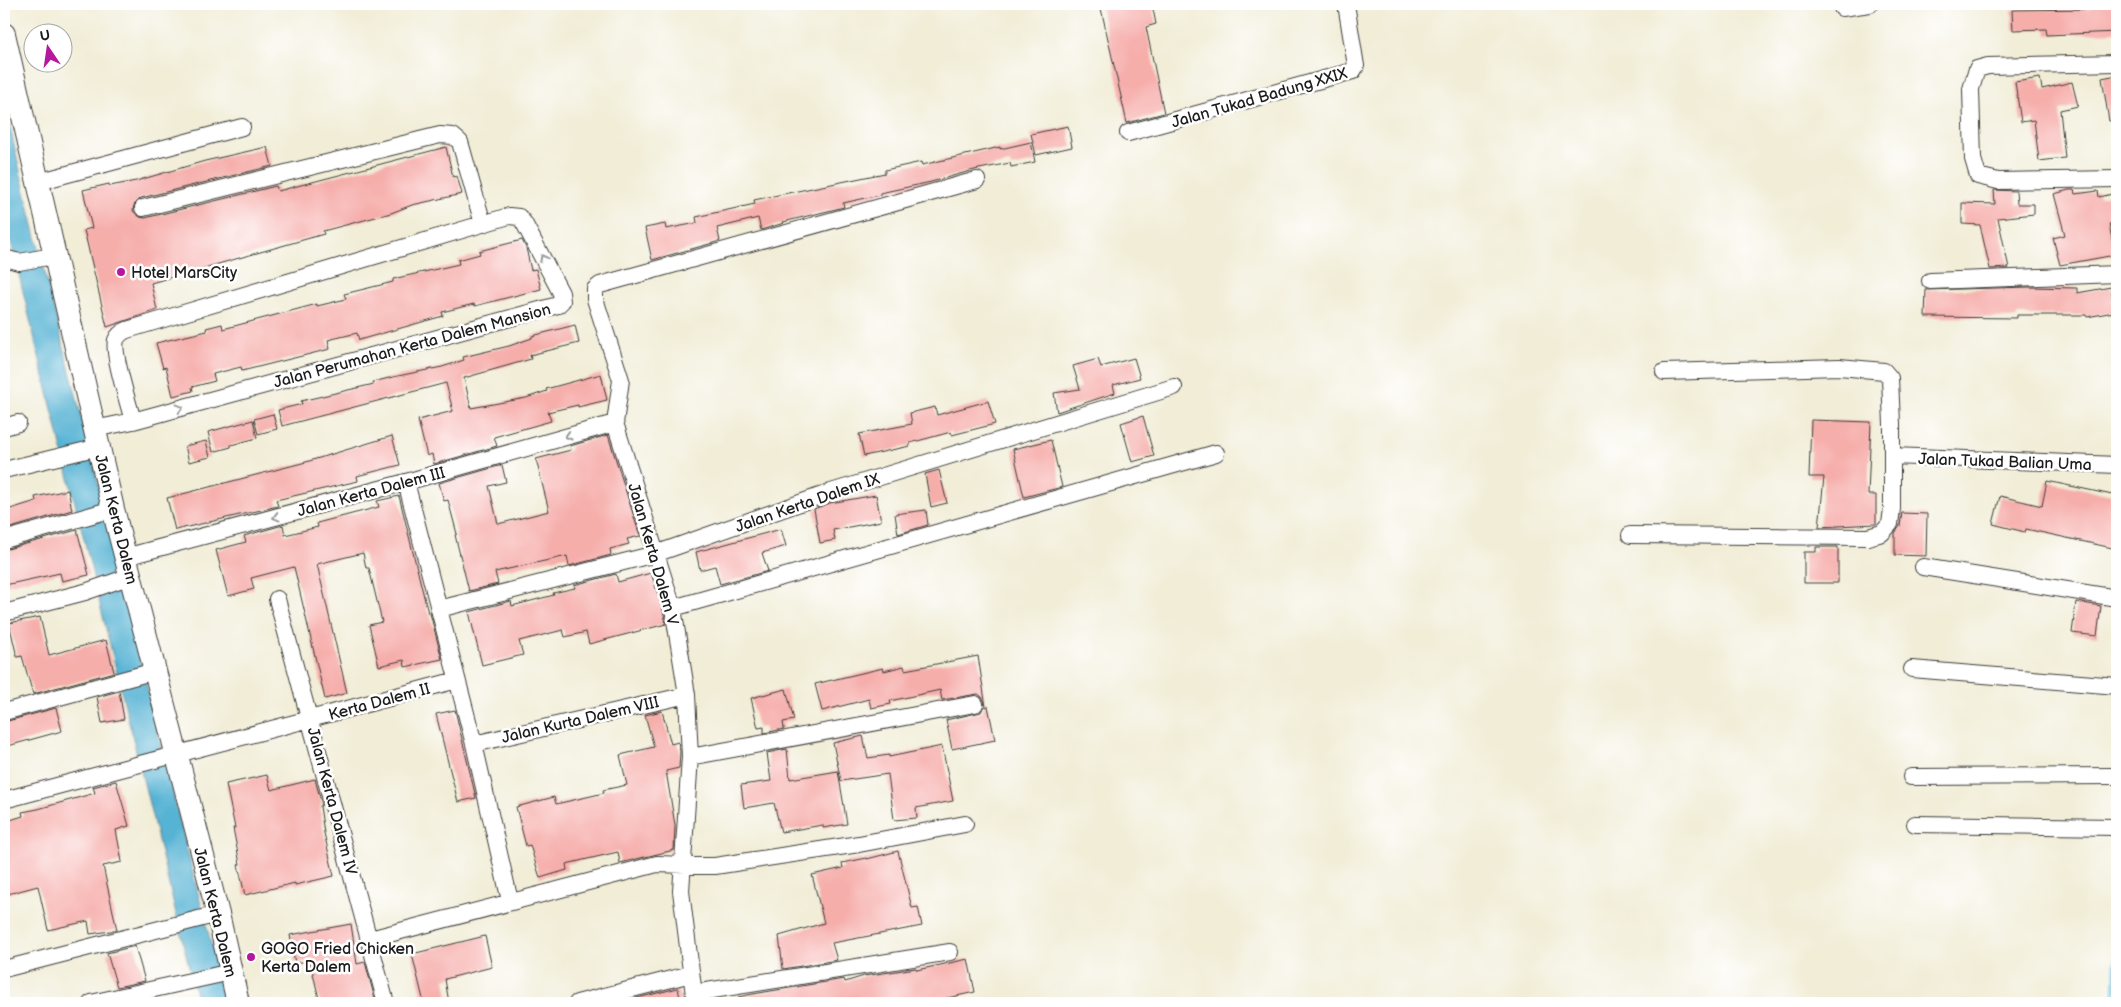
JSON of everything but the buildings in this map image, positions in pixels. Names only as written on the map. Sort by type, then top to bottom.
[{"type":"street","name":"Jalan Tukad Badung XXIX","points":[[1128,133],[1353,71],[1356,66],[1346,4]]},
{"type":"street","points":[[1842,8],[1870,4]]},
{"type":"street","name":"Jalan Kerta Dalem","points":[[4,34],[8,77],[38,182],[50,257],[96,441],[110,510],[127,571],[212,916],[238,1003]]},
{"type":"street","points":[[2117,63],[1988,66],[1977,69],[1970,90],[1973,159],[1978,176],[1998,180],[2117,179]]},
{"type":"street","points":[[38,182],[242,127]]},
{"type":"street","points":[[143,208],[440,135],[453,136],[460,142],[483,224]]},
{"type":"street","name":"Jalan Kerta Dalem V","points":[[694,998],[681,891],[690,757],[687,695],[673,608],[654,554],[615,423],[621,380],[595,299],[595,289],[600,285],[610,282],[977,180]]},
{"type":"street","name":"Jalan Perumahan Kerta Dalem Mansion","points":[[4,470],[56,456],[96,441],[133,421],[561,303],[561,292],[519,216],[509,216],[122,332],[116,340],[115,350],[133,421]]},
{"type":"street","points":[[4,258],[19,262],[50,257]]},
{"type":"street","points":[[1930,281],[2117,274]]},
{"type":"street","points":[[1630,535],[1856,537],[1882,533],[1890,524],[1893,456],[1890,378],[1884,370],[1838,368],[1664,372]]},
{"type":"street","name":"Jalan Kerta Dalem IX","points":[[438,609],[654,554],[831,492],[1174,387]]},
{"type":"street","name":"Jalan Kerta Dalem III","points":[[4,613],[85,592],[127,571],[406,482],[615,423]]},
{"type":"street","points":[[673,608],[1216,453]]},
{"type":"street","name":"Jalan Tukad Balian Uma","points":[[1893,456],[2117,465]]},
{"type":"street","points":[[406,482],[474,744],[510,901]]},
{"type":"street","points":[[4,540],[76,518],[110,510]]},
{"type":"street","points":[[1923,568],[2117,598]]},
{"type":"street","name":"Jalan Kerta Dalem IV","points":[[278,599],[306,721],[370,940],[386,1003]]},
{"type":"street","points":[[1912,669],[2117,686]]},
{"type":"street","points":[[4,712],[151,672]]},
{"type":"street","name":"Kerta Dalem II","points":[[4,800],[457,680]]},
{"type":"street","name":"Jalan Kurta Dalem VIII","points":[[474,744],[687,695]]},
{"type":"street","points":[[690,757],[975,704]]},
{"type":"street","points":[[1911,777],[2117,776]]},
{"type":"street","points":[[370,940],[510,901],[657,864],[715,866],[859,844],[965,824]]},
{"type":"street","points":[[1915,824],[2117,828]]},
{"type":"street","points":[[4,969],[212,916]]},
{"type":"street","points":[[694,998],[950,952]]},
{"type":"street","points":[[91,1003],[228,973]]},
{"type":"street","points":[[577,1003],[691,974]]},
{"type":"water","points":[[4,99],[192,869],[227,1003],[198,1003],[4,214]]},
{"type":"waterway","points":[[2115,1003],[2117,943]]},
{"type":"place","name":"Hotel MarsCity","points":[[121,272]]},
{"type":"place","name":"GOGO Fried Chicken Kerta Dalem","points":[[251,957]]}]
